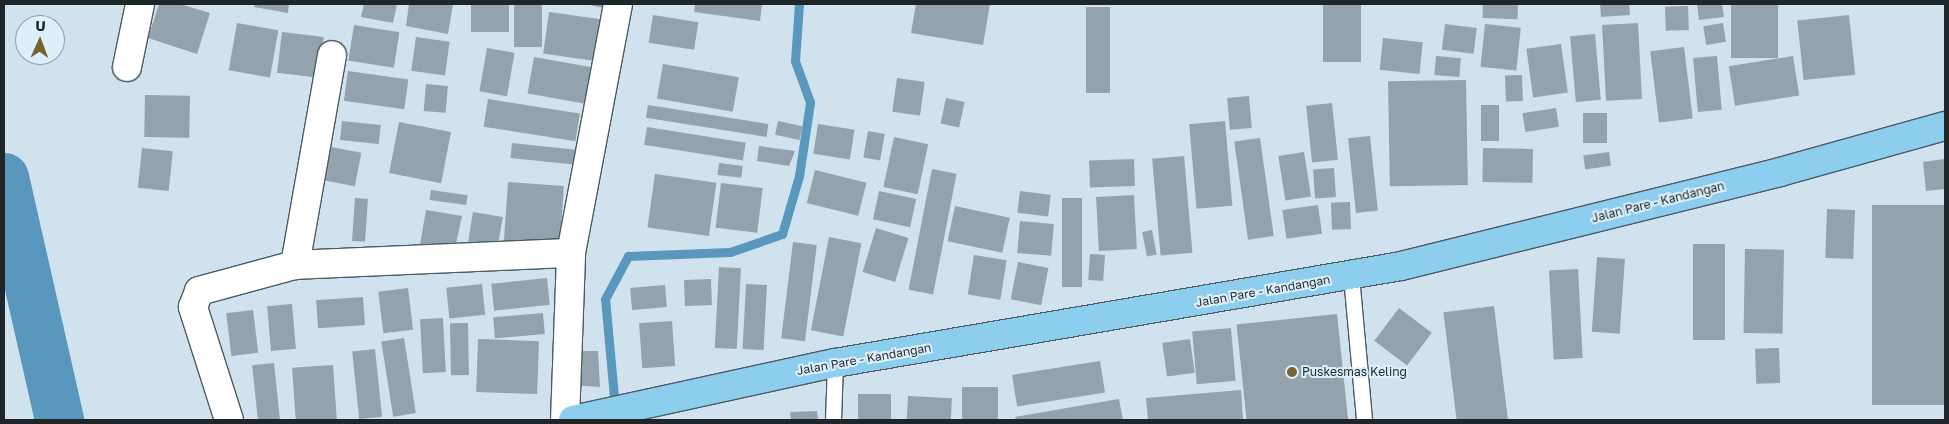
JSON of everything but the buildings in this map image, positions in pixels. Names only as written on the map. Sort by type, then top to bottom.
[{"type":"main road","name":"Jalan Pare - Kandangan","points":[[573,420],[835,363],[1351,276],[1780,172],[1945,126]]},
{"type":"street","points":[[127,67],[140,4]]},
{"type":"street","points":[[565,420],[571,253],[618,4]]},
{"type":"street","points":[[295,265],[332,55]]},
{"type":"street","points":[[229,420],[193,308],[194,298],[206,289],[295,265],[571,253]]},
{"type":"lane","points":[[1351,276],[1364,420]]},
{"type":"lane","points":[[833,420],[835,363]]},
{"type":"waterway","points":[[615,408],[605,299],[628,256],[730,252],[782,234],[799,176],[810,102],[795,61],[799,4]]},
{"type":"waterway","points":[[4,177],[59,420]]},
{"type":"place","name":"Puskesmas Keling","points":[[1292,372]]}]
